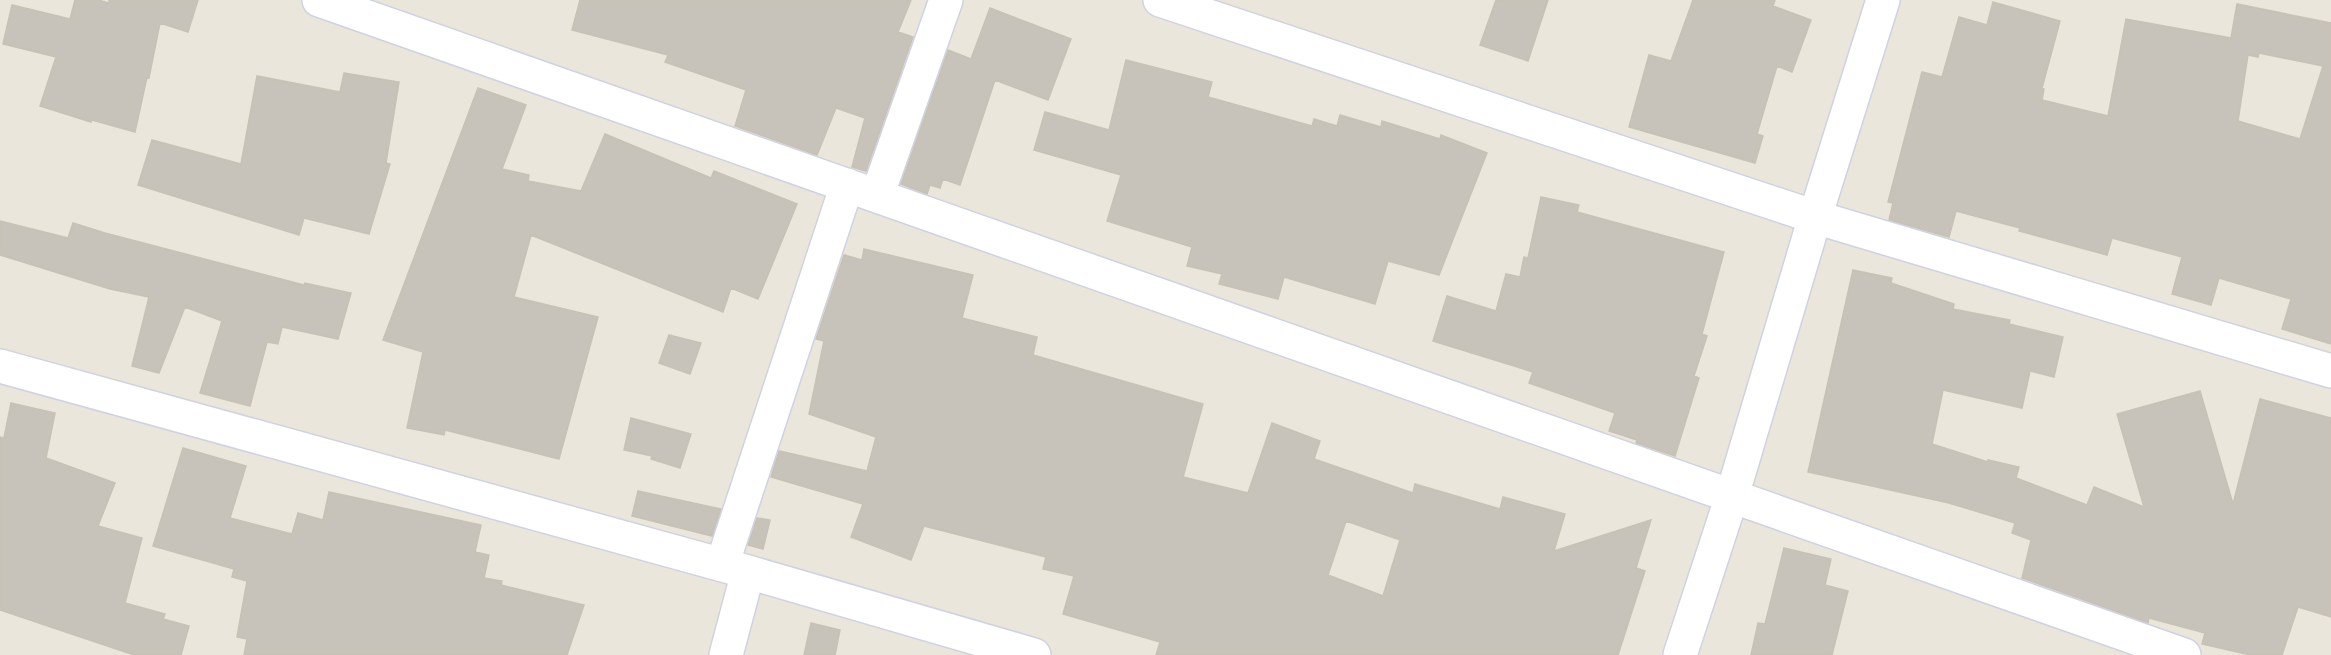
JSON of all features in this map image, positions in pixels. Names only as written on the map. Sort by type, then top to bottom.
[{"type":"street","points":[[319,0],[2184,655]]},
{"type":"street","points":[[878,196],[946,0]]},
{"type":"street","points":[[1160,0],[1815,217],[2331,371]]},
{"type":"street","points":[[1680,655],[1732,496],[1815,217],[1883,0]]},
{"type":"street","points":[[726,655],[735,568],[848,185]]},
{"type":"street","points":[[0,366],[735,568],[1034,655]]},
{"type":"building","points":[[75,0],[98,0],[109,3],[109,0],[198,0],[188,32],[160,23],[135,132],[92,120],[91,122],[40,106],[56,57],[3,44],[12,5],[70,19]]},
{"type":"building","points":[[580,0],[911,0],[898,32],[913,37],[866,171],[852,167],[865,118],[836,108],[817,155],[735,126],[746,90],[665,62],[668,55],[572,30]]},
{"type":"building","points":[[1496,0],[1548,0],[1528,61],[1480,45]]},
{"type":"building","points":[[1693,0],[1775,0],[1773,6],[1811,20],[1792,72],[1777,66],[1757,134],[1763,136],[1755,163],[1629,127],[1649,55],[1671,61]]},
{"type":"building","points":[[1993,2],[2060,21],[2042,88],[2044,89],[2042,100],[2108,116],[2126,19],[2231,38],[2237,4],[2331,23],[2331,344],[2282,329],[2291,299],[2219,278],[2211,305],[2172,294],[2182,257],[2112,238],[2107,255],[1956,211],[1949,237],[1889,220],[1893,203],[1888,202],[1922,72],[1942,77],[1959,17],[1987,25]],"holes":[[[2259,53],[2323,66],[2300,139],[2238,121],[2248,55],[2258,57]]]},
{"type":"building","points":[[990,8],[1071,39],[1048,100],[995,80],[960,185],[943,179],[940,188],[930,185],[927,194],[901,184],[948,50],[971,59]]},
{"type":"building","points":[[1126,60],[1212,82],[1208,97],[1312,126],[1314,119],[1337,126],[1340,115],[1381,127],[1382,121],[1440,139],[1441,135],[1487,153],[1439,275],[1388,261],[1375,304],[1284,277],[1278,299],[1219,284],[1222,274],[1187,266],[1192,247],[1107,221],[1121,175],[1034,150],[1045,112],[1109,130]]},
{"type":"building","points":[[344,73],[399,82],[386,163],[390,164],[369,234],[304,218],[299,235],[138,185],[152,140],[241,164],[257,76],[340,92]]},
{"type":"building","points":[[478,88],[526,105],[502,169],[529,175],[528,181],[581,191],[605,134],[711,178],[714,171],[797,204],[758,299],[731,288],[723,312],[531,235],[514,297],[598,317],[559,459],[445,430],[444,435],[407,428],[423,352],[383,340]]},
{"type":"building","points":[[1541,197],[1579,205],[1577,212],[1724,252],[1702,334],[1707,336],[1694,376],[1699,378],[1675,456],[1609,431],[1615,413],[1529,383],[1533,372],[1433,341],[1447,296],[1496,311],[1506,274],[1520,277],[1524,257],[1528,258]]},
{"type":"building","points":[[0,221],[68,238],[73,223],[304,285],[305,283],[351,293],[338,339],[282,327],[278,344],[267,342],[250,406],[200,393],[222,321],[185,307],[159,373],[132,366],[149,297],[110,289],[0,255]]},
{"type":"building","points":[[864,249],[973,275],[962,318],[1037,337],[1033,355],[1203,404],[1183,477],[1248,493],[1272,423],[1320,441],[1314,459],[1413,493],[1415,484],[1500,509],[1503,497],[1565,514],[1554,551],[1651,520],[1636,568],[1645,571],[1618,655],[1156,655],[1160,642],[1063,614],[1074,576],[1043,569],[1046,557],[924,526],[911,560],[851,537],[863,504],[771,477],[779,451],[867,471],[876,437],[809,414],[824,341],[816,339],[844,255],[862,260]],"holes":[[[1346,521],[1400,540],[1383,596],[1328,575]]]},
{"type":"building","points":[[1853,270],[1892,278],[1891,283],[1954,304],[1953,309],[2010,320],[2009,324],[2063,337],[2054,377],[2030,371],[2022,408],[1943,390],[1932,444],[1988,462],[1988,460],[2019,467],[2016,478],[2087,505],[2094,487],[2144,507],[2117,414],[2200,391],[2233,504],[2260,399],[2331,418],[2331,617],[2298,607],[2282,655],[2250,655],[2202,644],[2205,633],[2149,618],[2148,623],[2022,578],[2031,540],[2012,533],[2015,523],[1949,503],[1808,472]]},
{"type":"building","points":[[669,335],[701,343],[690,374],[659,363]]},
{"type":"building","points":[[11,403],[55,413],[46,458],[115,483],[98,526],[142,538],[125,603],[165,614],[163,619],[189,626],[181,655],[134,655],[0,610],[0,437],[4,438]]},
{"type":"building","points":[[631,418],[691,434],[680,468],[651,459],[652,456],[624,450]]},
{"type":"building","points":[[183,448],[246,466],[230,518],[292,534],[298,513],[323,520],[329,492],[481,525],[475,552],[489,555],[484,578],[502,581],[501,585],[584,605],[567,655],[244,655],[247,639],[237,637],[247,581],[232,577],[234,569],[153,546]]},
{"type":"building","points":[[638,491],[721,509],[712,536],[632,516]]},
{"type":"building","points":[[757,518],[770,520],[763,549],[748,545]]},
{"type":"building","points":[[1784,548],[1831,559],[1825,585],[1848,591],[1832,655],[1751,655],[1758,623],[1765,624]]},
{"type":"building","points":[[811,623],[840,630],[835,655],[804,655]]}]
